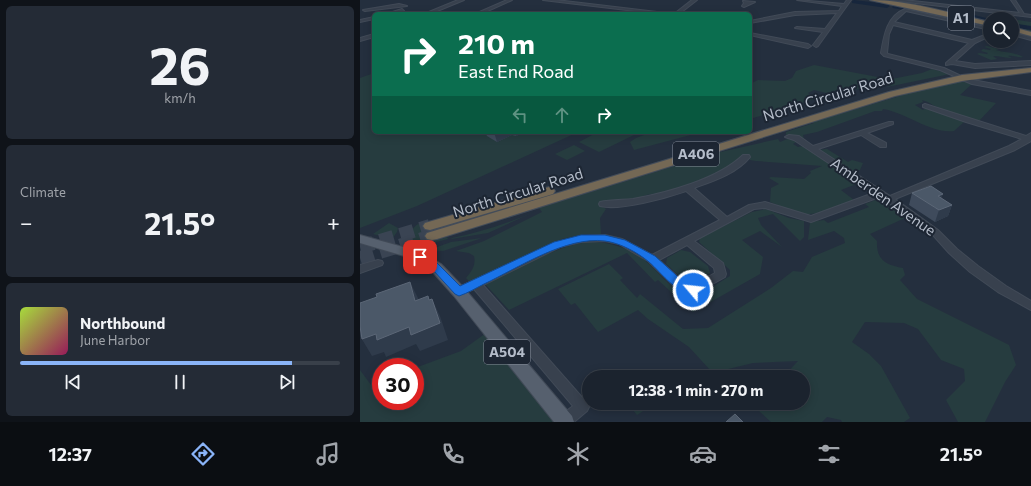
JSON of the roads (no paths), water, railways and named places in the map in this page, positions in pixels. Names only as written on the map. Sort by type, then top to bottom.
[{"type":"highway","name":"A1","points":[[873,0],[895,1],[983,24]]},
{"type":"highway","points":[[1019,34],[1031,37]]},
{"type":"highway","name":"North Circular Road","points":[[752,130],[882,90],[1031,66]]},
{"type":"highway","name":"North Circular Road","points":[[741,134],[431,231],[892,94],[959,77],[1031,70]]},
{"type":"main road","name":"A504","points":[[360,239],[424,259],[436,267],[459,292],[565,421]]},
{"type":"street","points":[[431,12],[462,0]]},
{"type":"street","points":[[482,12],[510,0]]},
{"type":"street","points":[[545,0],[654,12]]},
{"type":"street","points":[[582,4],[590,0]]},
{"type":"street","points":[[679,12],[695,0]]},
{"type":"street","points":[[799,0],[845,5]]},
{"type":"street","points":[[816,45],[849,0]]},
{"type":"street","points":[[1013,0],[1023,15]]},
{"type":"street","points":[[895,1],[961,6],[1031,16]]},
{"type":"street","points":[[365,10],[368,6],[366,4]]},
{"type":"street","points":[[360,12],[399,5],[404,8],[393,12]]},
{"type":"street","points":[[983,25],[905,10],[899,13],[891,23],[887,32],[884,53],[886,55],[942,69],[959,77],[983,84],[1031,93]]},
{"type":"street","points":[[752,22],[794,13],[818,11],[840,12]]},
{"type":"street","points":[[360,22],[372,19]]},
{"type":"street","points":[[891,23],[973,42]]},
{"type":"street","points":[[797,28],[826,31]]},
{"type":"street","points":[[752,34],[808,46],[816,45],[821,48],[812,49],[808,48],[808,46]]},
{"type":"street","points":[[360,40],[372,36]]},
{"type":"street","points":[[942,69],[973,42],[983,37]]},
{"type":"street","points":[[366,38],[372,39]]},
{"type":"street","points":[[951,62],[975,66],[1031,63]]},
{"type":"street","points":[[925,106],[968,121],[1029,137]]},
{"type":"street","points":[[812,149],[891,123]]},
{"type":"street","points":[[862,133],[883,145]]},
{"type":"street","name":"Amberden Avenue","points":[[789,136],[796,138],[889,199],[935,232],[953,251],[974,269],[1002,289],[1031,306]]},
{"type":"street","points":[[889,199],[1012,148],[1029,137]]},
{"type":"street","points":[[603,204],[612,205],[652,198],[687,187],[720,175],[743,162],[746,157]]},
{"type":"street","points":[[687,187],[725,220]]},
{"type":"street","points":[[652,259],[752,207],[765,205],[811,219],[871,197]]},
{"type":"street","points":[[459,292],[557,245],[581,238],[605,238],[622,242],[652,259],[682,287],[693,290],[721,274],[719,266],[687,240]]},
{"type":"street","points":[[360,269],[378,263]]},
{"type":"street","points":[[476,284],[582,407],[565,421]]},
{"type":"waterway","points":[[854,2],[887,6]]},
{"type":"waterway","points":[[895,7],[930,13]]},
{"type":"waterway","points":[[958,15],[983,19]]},
{"type":"waterway","points":[[1019,26],[1031,28]]},
{"type":"tunnel","points":[[360,247],[430,226]]},
{"type":"tunnel","points":[[360,258],[432,236]]}]
